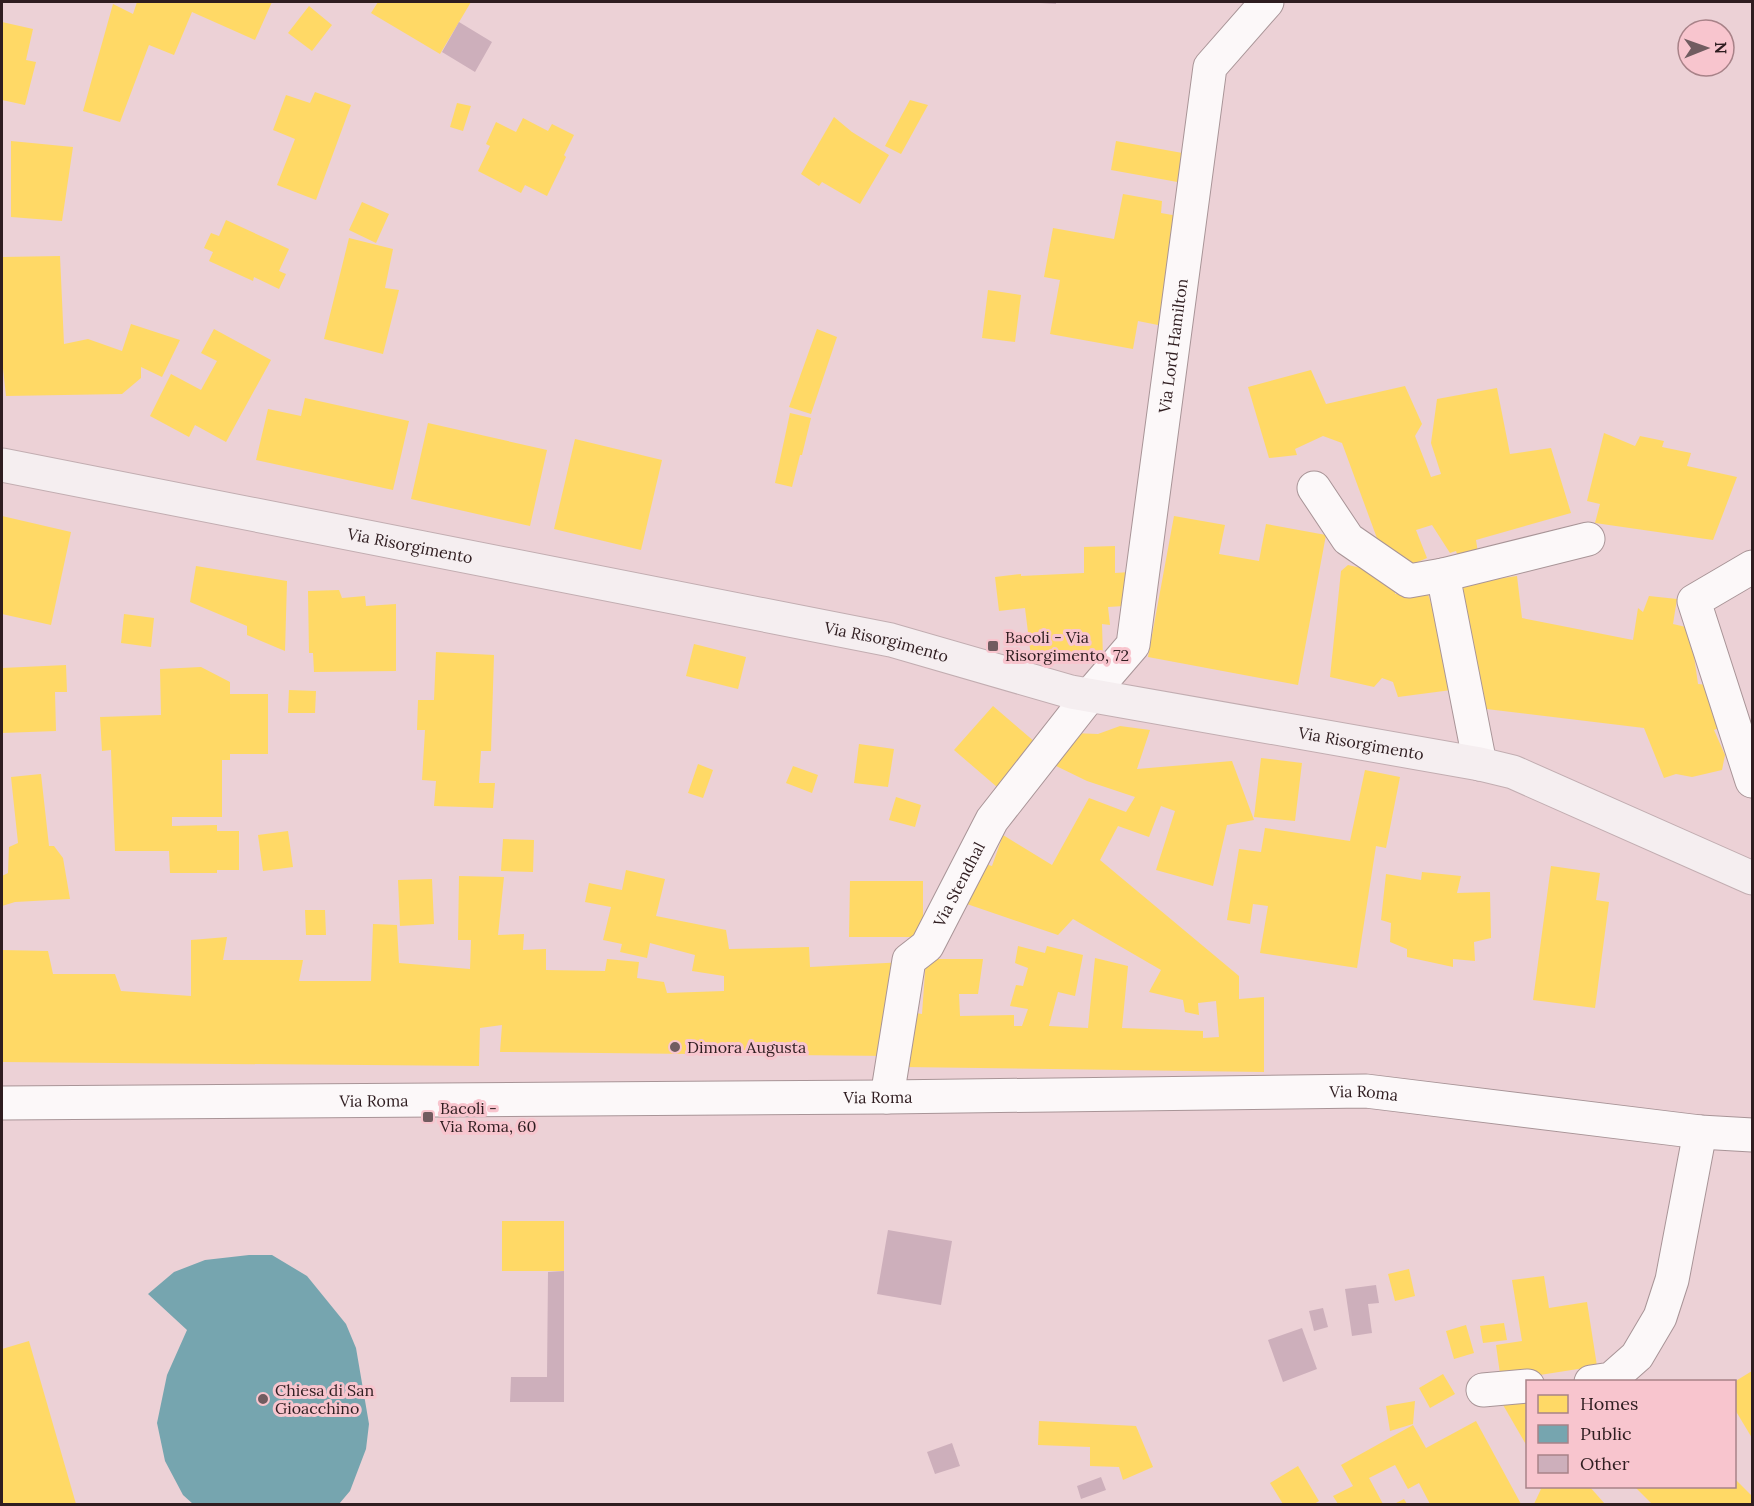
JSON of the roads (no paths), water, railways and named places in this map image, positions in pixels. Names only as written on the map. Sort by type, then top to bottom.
[{"type":"main road","name":"Via Risorgimento","points":[[2,465],[891,640],[1071,692],[1480,764],[1513,772],[1752,878]]},
{"type":"street","name":"Via Lord Hamilton","points":[[1090,695],[1133,645],[1210,67],[1267,2]]},
{"type":"street","points":[[1314,488],[1348,539],[1409,581],[1443,575],[1588,539]]},
{"type":"street","points":[[1752,567],[1694,602],[1752,781]]},
{"type":"street","points":[[1443,575],[1480,764]]},
{"type":"street","name":"Via Stendhal","points":[[887,1097],[909,960],[927,946],[992,820],[1090,695]]},
{"type":"street","name":"Via Roma","points":[[2,1102],[887,1097],[1366,1091],[1700,1132],[1752,1134]]},
{"type":"street","points":[[1604,1380],[1611,1379],[1637,1356],[1660,1317],[1672,1280],[1700,1132]]},
{"type":"street","points":[[1483,1389],[1526,1386]]},
{"type":"place","name":"Bacoli - Via Risorgimento, 72","points":[[993,646]]},
{"type":"place","name":"Dimora Augusta","points":[[675,1047]]},
{"type":"place","name":"Bacoli - Via Roma, 60","points":[[428,1117]]},
{"type":"place","name":"Chiesa di San Gioacchino","points":[[263,1399]]}]
